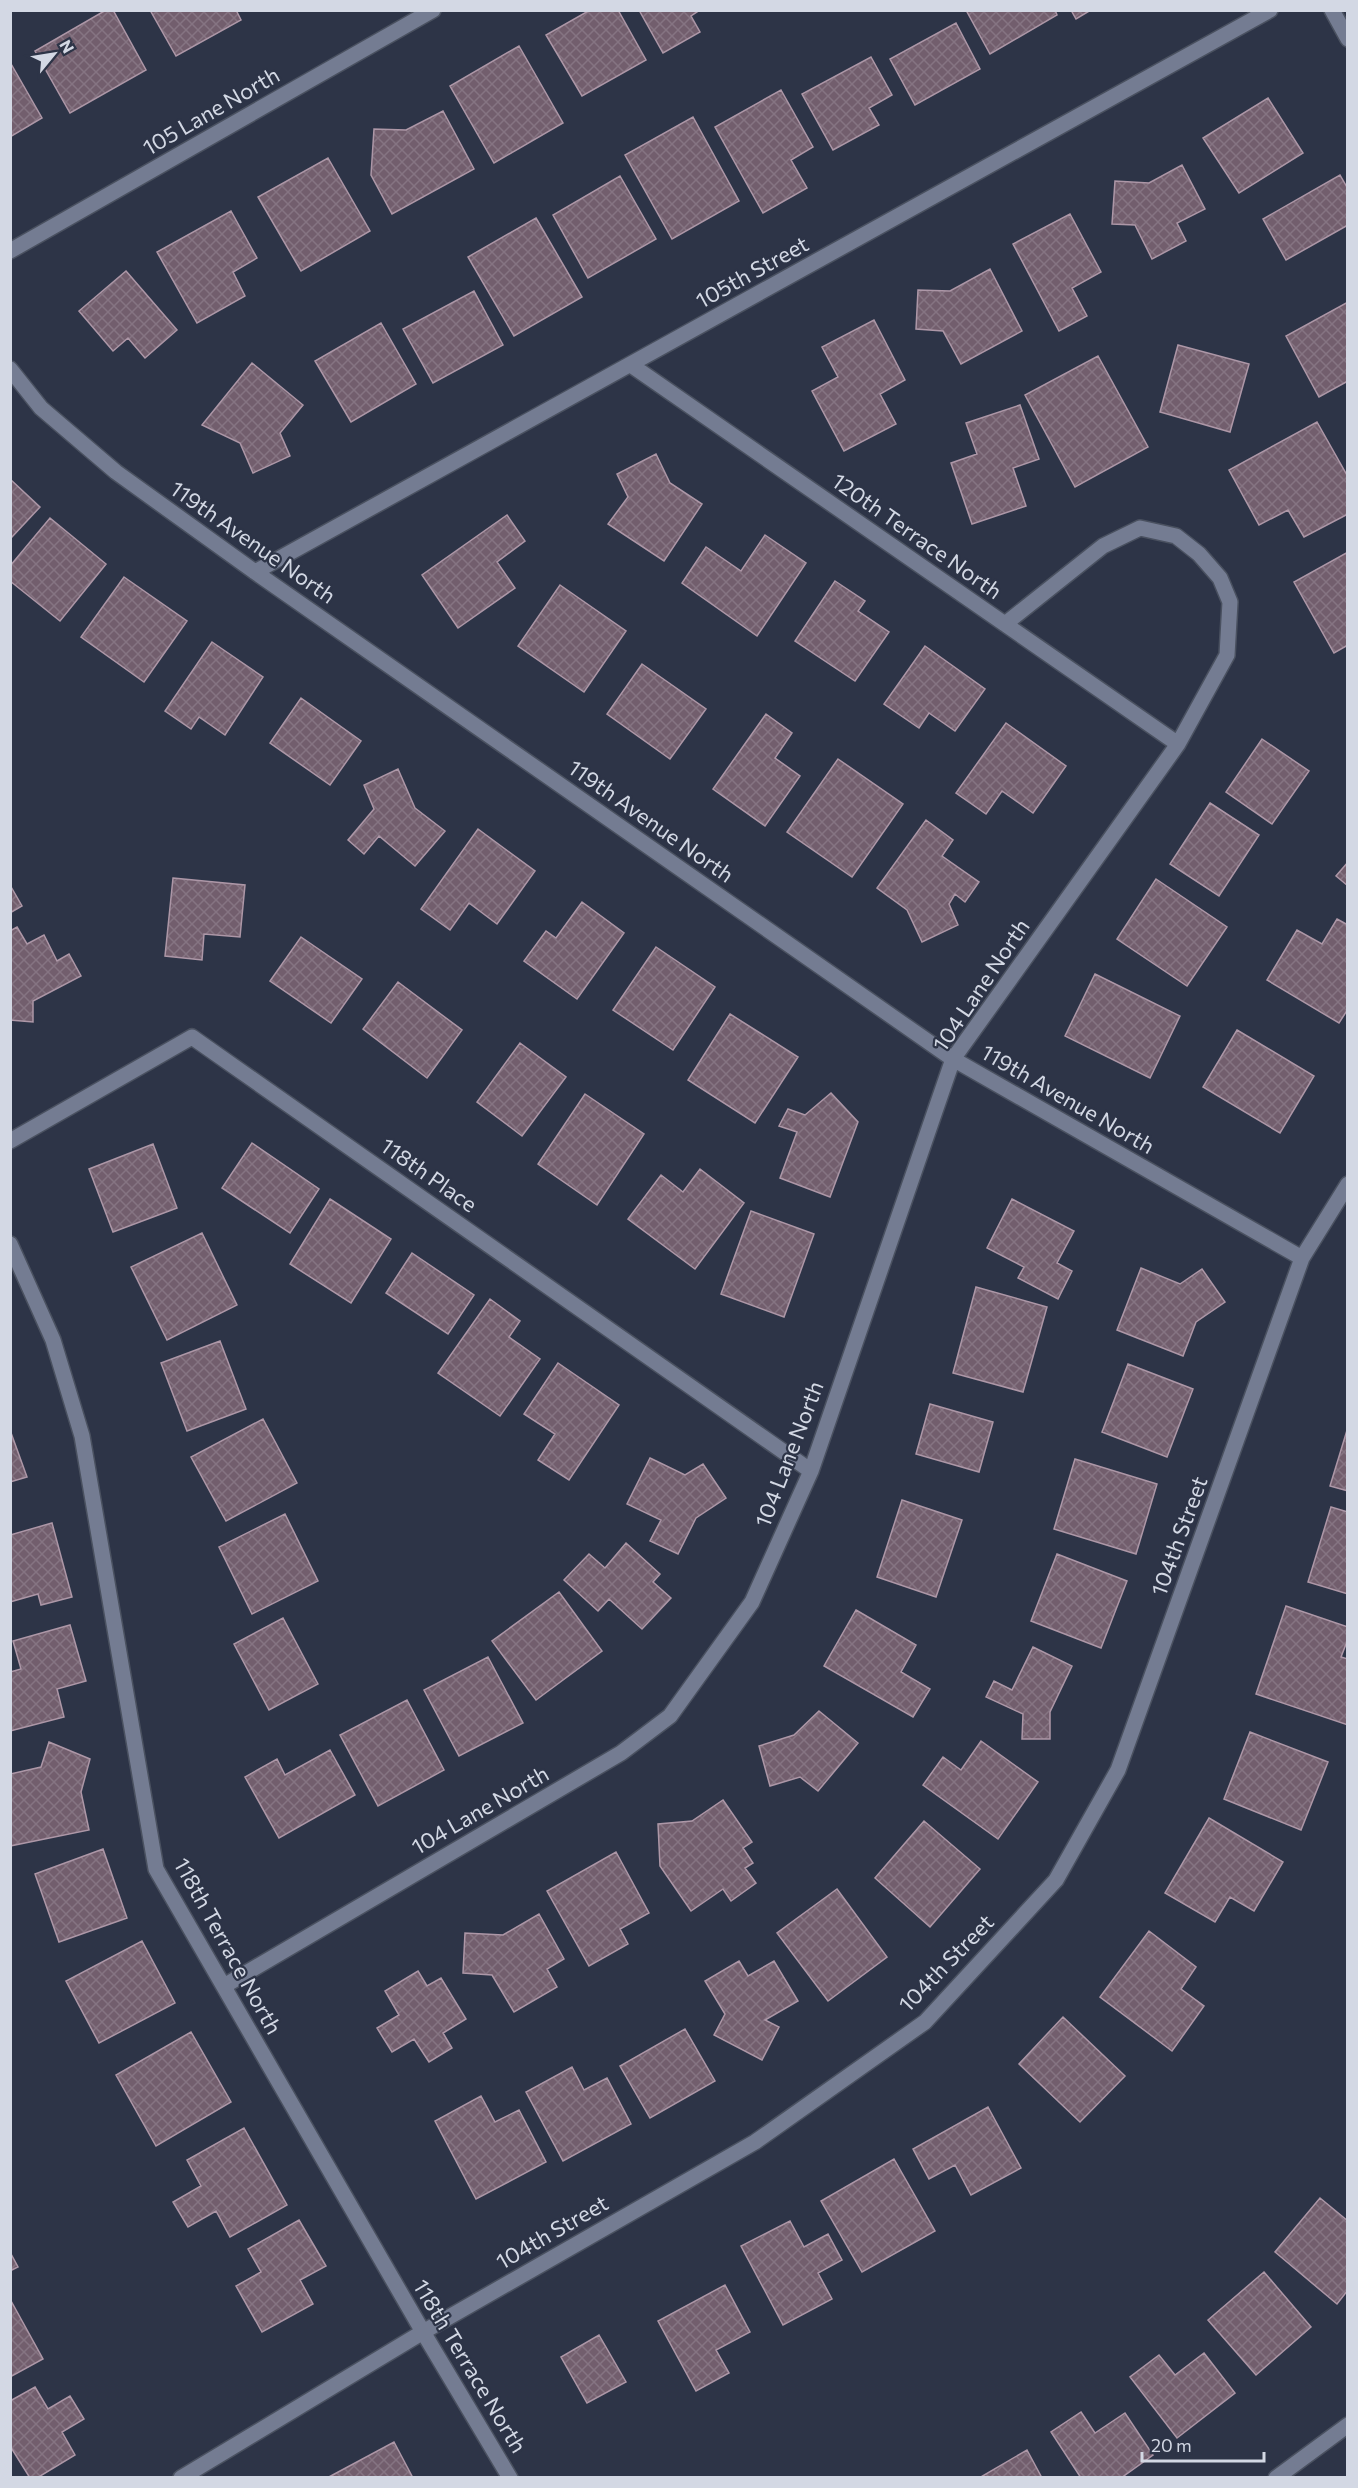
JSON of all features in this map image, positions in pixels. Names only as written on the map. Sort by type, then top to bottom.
[{"type":"street","name":"105 Lane North","points":[[10,251],[433,10]]},
{"type":"street","name":"105th Street","points":[[255,572],[1270,10]]},
{"type":"street","points":[[1332,10],[1347,39]]},
{"type":"street","name":"120th Terrace North","points":[[631,365],[1178,744]]},
{"type":"street","name":"119th Avenue North","points":[[10,369],[41,408],[116,472],[255,572],[953,1059],[1302,1258]]},
{"type":"street","name":"104 Lane North","points":[[224,1986],[621,1753],[670,1716],[752,1602],[811,1471],[953,1059],[1178,744],[1227,655],[1230,602],[1220,578],[1199,554],[1176,536],[1140,528],[1103,546],[1005,624]]},
{"type":"street","name":"118th Place","points":[[10,1141],[192,1037],[811,1471]]},
{"type":"street","name":"104th Street","points":[[181,2478],[423,2332],[754,2142],[925,2022],[1056,1881],[1118,1770],[1302,1258],[1347,1184]]},
{"type":"street","name":"118th Terrace North","points":[[10,1244],[53,1340],[82,1436],[156,1869],[423,2332],[510,2478]]},
{"type":"street","points":[[1276,2478],[1347,2425]]},
{"type":"building","points":[[106,10],[113,10],[146,70],[70,113],[35,51]]},
{"type":"building","points":[[150,10],[236,10],[241,20],[176,56]]},
{"type":"building","points":[[590,10],[618,10],[646,60],[582,96],[546,35]]},
{"type":"building","points":[[639,10],[700,10],[691,16],[700,32],[663,53]]},
{"type":"building","points":[[966,10],[1055,10],[1057,15],[990,54]]},
{"type":"building","points":[[1071,10],[1091,10],[1076,19]]},
{"type":"building","points":[[956,23],[980,69],[915,105],[890,59]]},
{"type":"building","points":[[519,46],[563,123],[494,163],[450,86]]},
{"type":"building","points":[[871,57],[892,95],[869,108],[879,125],[833,150],[802,94]]},
{"type":"building","points":[[10,62],[42,118],[10,137]]},
{"type":"building","points":[[781,90],[813,147],[791,160],[807,188],[763,213],[715,127]]},
{"type":"building","points":[[1268,98],[1303,153],[1239,193],[1203,138]]},
{"type":"building","points":[[443,111],[474,169],[392,214],[371,175],[374,129],[406,130]]},
{"type":"building","points":[[693,117],[739,201],[672,239],[625,155]]},
{"type":"building","points":[[328,158],[370,231],[301,271],[258,197]]},
{"type":"building","points":[[1182,165],[1205,209],[1177,223],[1186,241],[1152,259],[1135,225],[1112,224],[1115,181],[1149,183]]},
{"type":"building","points":[[1340,175],[1348,189],[1348,225],[1286,260],[1263,219]]},
{"type":"building","points":[[620,176],[656,239],[588,278],[553,215]]},
{"type":"building","points":[[231,211],[257,258],[233,272],[245,296],[197,323],[157,252]]},
{"type":"building","points":[[1070,214],[1101,272],[1072,288],[1087,316],[1059,331],[1013,244]]},
{"type":"building","points":[[536,218],[582,297],[514,336],[468,257]]},
{"type":"building","points":[[990,269],[1022,331],[961,364],[943,331],[916,329],[918,290],[950,291]]},
{"type":"building","points":[[126,271],[177,330],[145,358],[128,338],[113,351],[79,311]]},
{"type":"building","points":[[474,291],[503,345],[433,383],[403,329]]},
{"type":"building","points":[[1348,302],[1348,381],[1319,397],[1286,336]]},
{"type":"building","points":[[874,320],[905,380],[880,394],[896,424],[844,451],[812,391],[838,377],[822,347]]},
{"type":"building","points":[[381,323],[416,384],[351,422],[315,361]]},
{"type":"building","points":[[1178,345],[1249,364],[1230,432],[1160,412]]},
{"type":"building","points":[[1098,356],[1148,447],[1075,487],[1025,395]]},
{"type":"building","points":[[252,363],[303,405],[280,433],[290,456],[253,473],[240,443],[202,425]]},
{"type":"building","points":[[1020,405],[1039,459],[1013,468],[1026,506],[972,524],[951,463],[977,454],[966,423]]},
{"type":"building","points":[[1317,422],[1348,477],[1348,514],[1304,537],[1288,510],[1259,525],[1229,470]]},
{"type":"building","points":[[656,454],[670,483],[702,504],[664,561],[608,524],[628,497],[617,474]]},
{"type":"building","points":[[10,479],[40,507],[10,539]]},
{"type":"building","points":[[507,515],[525,541],[497,562],[515,588],[458,628],[422,575]]},
{"type":"building","points":[[50,518],[106,564],[60,621],[10,581],[10,566]]},
{"type":"building","points":[[765,535],[806,563],[757,636],[682,583],[706,547],[741,571]]},
{"type":"building","points":[[1348,552],[1348,645],[1334,653],[1294,582]]},
{"type":"building","points":[[124,577],[187,621],[144,682],[81,637]]},
{"type":"building","points":[[835,581],[865,601],[858,611],[889,632],[855,681],[795,641]]},
{"type":"building","points":[[560,585],[626,631],[584,692],[518,646]]},
{"type":"building","points":[[212,642],[263,677],[225,735],[199,717],[191,729],[165,711]]},
{"type":"building","points":[[925,646],[985,689],[955,731],[929,713],[919,728],[884,704]]},
{"type":"building","points":[[642,664],[706,709],[670,759],[607,714]]},
{"type":"building","points":[[301,698],[361,741],[330,785],[270,743]]},
{"type":"building","points":[[766,714],[792,733],[775,758],[800,776],[765,826],[713,789]]},
{"type":"building","points":[[1006,723],[1066,766],[1033,813],[1002,791],[986,814],[956,793]]},
{"type":"building","points":[[1262,739],[1309,771],[1272,824],[1226,792]]},
{"type":"building","points":[[838,759],[903,804],[852,877],[787,832]]},
{"type":"building","points":[[398,769],[415,808],[445,831],[415,866],[379,836],[364,854],[348,840],[374,809],[364,785]]},
{"type":"building","points":[[1210,803],[1259,835],[1219,896],[1170,864]]},
{"type":"building","points":[[926,820],[953,840],[942,856],[979,882],[965,902],[955,894],[949,904],[958,925],[922,942],[907,910],[877,888]]},
{"type":"building","points":[[478,829],[535,871],[497,924],[469,903],[450,930],[421,909]]},
{"type":"building","points":[[1348,862],[1348,886],[1336,876]]},
{"type":"building","points":[[173,878],[245,885],[240,937],[204,934],[202,960],[165,956]]},
{"type":"building","points":[[1156,879],[1227,927],[1187,986],[1117,939]]},
{"type":"building","points":[[10,885],[22,906],[10,913]]},
{"type":"building","points":[[582,902],[624,933],[577,999],[524,961],[546,931],[556,938]]},
{"type":"building","points":[[1337,919],[1348,925],[1348,1009],[1339,1023],[1267,980],[1297,930],[1322,944]]},
{"type":"building","points":[[17,927],[27,944],[44,935],[57,961],[69,954],[81,976],[33,1001],[33,1022],[10,1020],[10,931]]},
{"type":"building","points":[[301,937],[362,979],[331,1023],[270,981]]},
{"type":"building","points":[[656,947],[715,987],[673,1050],[613,1010]]},
{"type":"building","points":[[1095,974],[1180,1016],[1150,1078],[1065,1036]]},
{"type":"building","points":[[398,982],[462,1030],[427,1078],[363,1029]]},
{"type":"building","points":[[730,1014],[798,1057],[755,1123],[688,1080]]},
{"type":"building","points":[[1237,1030],[1314,1076],[1280,1133],[1203,1087]]},
{"type":"building","points":[[520,1043],[566,1077],[522,1136],[477,1102]]},
{"type":"building","points":[[831,1093],[858,1122],[830,1197],[780,1178],[797,1132],[779,1126],[788,1109],[805,1115]]},
{"type":"building","points":[[585,1094],[644,1134],[597,1205],[538,1164]]},
{"type":"building","points":[[252,1143],[319,1189],[290,1233],[222,1188]]},
{"type":"building","points":[[153,1144],[177,1208],[113,1232],[89,1169]]},
{"type":"building","points":[[700,1169],[744,1203],[695,1269],[628,1219],[661,1175],[683,1192]]},
{"type":"building","points":[[330,1199],[391,1239],[351,1303],[290,1264]]},
{"type":"building","points":[[1012,1199],[1074,1231],[1057,1263],[1072,1271],[1058,1299],[1018,1278],[1024,1267],[987,1248]]},
{"type":"building","points":[[751,1211],[814,1234],[784,1317],[721,1294]]},
{"type":"building","points":[[202,1233],[237,1305],[167,1340],[131,1267]]},
{"type":"building","points":[[412,1253],[474,1295],[448,1334],[386,1293]]},
{"type":"building","points":[[1141,1268],[1180,1284],[1202,1269],[1225,1302],[1196,1322],[1183,1356],[1117,1330]]},
{"type":"building","points":[[976,1287],[1047,1307],[1023,1392],[953,1373]]},
{"type":"building","points":[[490,1299],[520,1321],[509,1337],[540,1359],[500,1416],[438,1373]]},
{"type":"building","points":[[220,1341],[246,1409],[187,1431],[161,1363]]},
{"type":"building","points":[[558,1363],[619,1405],[569,1480],[538,1460],[555,1434],[524,1414]]},
{"type":"building","points":[[1128,1364],[1193,1389],[1167,1457],[1102,1432]]},
{"type":"building","points":[[930,1404],[993,1422],[979,1472],[916,1454]]},
{"type":"building","points":[[263,1419],[297,1483],[226,1521],[191,1457]]},
{"type":"building","points":[[1348,1427],[1348,1491],[1330,1486]]},
{"type":"building","points":[[10,1430],[27,1477],[10,1482]]},
{"type":"building","points":[[650,1458],[685,1475],[703,1464],[726,1498],[696,1518],[678,1554],[650,1541],[661,1520],[627,1504]]},
{"type":"building","points":[[1075,1459],[1157,1484],[1136,1554],[1054,1529]]},
{"type":"building","points":[[902,1500],[962,1520],[936,1597],[877,1577]]},
{"type":"building","points":[[1331,1507],[1348,1512],[1348,1594],[1308,1582]]},
{"type":"building","points":[[285,1514],[318,1581],[252,1614],[219,1547]]},
{"type":"building","points":[[52,1523],[72,1597],[41,1605],[38,1594],[10,1602],[10,1535]]},
{"type":"building","points":[[626,1543],[660,1574],[653,1582],[671,1598],[642,1629],[609,1599],[598,1611],[564,1580],[589,1554],[605,1568]]},
{"type":"building","points":[[1057,1554],[1127,1581],[1101,1648],[1031,1621]]},
{"type":"building","points":[[559,1592],[602,1651],[536,1700],[492,1641]]},
{"type":"building","points":[[1286,1606],[1348,1627],[1348,1639],[1341,1657],[1348,1659],[1348,1725],[1256,1694]]},
{"type":"building","points":[[856,1610],[916,1645],[901,1672],[930,1689],[913,1717],[824,1666]]},
{"type":"building","points":[[283,1618],[318,1684],[269,1710],[234,1644]]},
{"type":"building","points":[[70,1625],[86,1681],[57,1689],[64,1717],[10,1731],[10,1672],[21,1669],[13,1641]]},
{"type":"building","points":[[1033,1647],[1072,1666],[1050,1712],[1050,1739],[1022,1739],[1023,1714],[986,1697],[994,1681],[1012,1690]]},
{"type":"building","points":[[488,1657],[523,1723],[459,1756],[424,1690]]},
{"type":"building","points":[[407,1700],[444,1770],[378,1806],[340,1735]]},
{"type":"building","points":[[819,1711],[858,1743],[818,1791],[800,1777],[770,1786],[759,1746],[794,1735]]},
{"type":"building","points":[[1250,1732],[1328,1762],[1301,1830],[1224,1799]]},
{"type":"building","points":[[981,1741],[1038,1782],[998,1839],[923,1785],[943,1757],[961,1770]]},
{"type":"building","points":[[49,1742],[90,1759],[81,1792],[89,1830],[10,1846],[10,1774],[41,1767]]},
{"type":"building","points":[[330,1750],[355,1795],[279,1838],[245,1777],[277,1759],[285,1775]]},
{"type":"building","points":[[723,1800],[752,1842],[743,1848],[753,1863],[745,1868],[756,1883],[731,1901],[723,1889],[691,1911],[660,1866],[658,1824],[692,1821]]},
{"type":"building","points":[[1209,1818],[1283,1862],[1254,1911],[1230,1897],[1215,1922],[1165,1893]]},
{"type":"building","points":[[924,1821],[980,1869],[930,1927],[875,1878]]},
{"type":"building","points":[[103,1849],[127,1918],[59,1942],[35,1874]]},
{"type":"building","points":[[616,1852],[649,1913],[620,1929],[628,1944],[589,1966],[547,1891]]},
{"type":"building","points":[[837,1889],[887,1957],[828,2001],[777,1933]]},
{"type":"building","points":[[539,1914],[564,1959],[547,1969],[557,1987],[514,2012],[492,1975],[463,1973],[465,1933],[503,1935]]},
{"type":"building","points":[[1149,1931],[1196,1967],[1181,1989],[1204,2006],[1172,2051],[1100,1997]]},
{"type":"building","points":[[142,1941],[175,2003],[99,2043],[66,1981]]},
{"type":"building","points":[[739,1961],[748,1976],[774,1961],[798,2001],[765,2020],[779,2027],[762,2060],[714,2035],[725,2014],[705,1981]]},
{"type":"building","points":[[418,1971],[427,1986],[441,1978],[466,2019],[443,2033],[452,2048],[429,2062],[414,2039],[392,2052],[377,2028],[399,2015],[385,1991]]},
{"type":"building","points":[[1063,2017],[1125,2076],[1080,2122],[1019,2064]]},
{"type":"building","points":[[685,2029],[715,2081],[650,2118],[620,2066]]},
{"type":"building","points":[[191,2032],[231,2102],[156,2146],[116,2075]]},
{"type":"building","points":[[572,2067],[584,2090],[607,2078],[631,2124],[563,2161],[526,2092]]},
{"type":"building","points":[[481,2096],[495,2122],[519,2110],[546,2162],[476,2199],[435,2121]]},
{"type":"building","points":[[988,2107],[1021,2168],[971,2195],[955,2165],[929,2179],[913,2149]]},
{"type":"building","points":[[244,2128],[287,2205],[230,2237],[216,2211],[188,2227],[173,2202],[201,2186],[187,2160]]},
{"type":"building","points":[[894,2159],[935,2231],[862,2272],[821,2201]]},
{"type":"building","points":[[1320,2198],[1348,2221],[1348,2290],[1337,2304],[1275,2252]]},
{"type":"building","points":[[299,2220],[326,2266],[300,2280],[313,2304],[262,2332],[236,2286],[261,2272],[248,2249]]},
{"type":"building","points":[[790,2221],[804,2247],[828,2234],[842,2260],[818,2273],[832,2299],[783,2325],[741,2246]]},
{"type":"building","points":[[10,2252],[18,2267],[10,2271]]},
{"type":"building","points":[[1264,2272],[1311,2327],[1256,2375],[1208,2320]]},
{"type":"building","points":[[725,2285],[750,2332],[716,2350],[729,2373],[696,2391],[658,2321]]},
{"type":"building","points":[[10,2299],[43,2359],[10,2377]]},
{"type":"building","points":[[599,2335],[626,2382],[587,2403],[561,2357]]},
{"type":"building","points":[[1204,2353],[1235,2393],[1177,2438],[1130,2377],[1159,2355],[1175,2375]]},
{"type":"building","points":[[35,2387],[48,2409],[70,2396],[84,2419],[62,2432],[75,2455],[37,2478],[30,2478],[10,2446],[10,2401]]},
{"type":"building","points":[[1081,2412],[1095,2433],[1125,2413],[1153,2455],[1121,2478],[1081,2478],[1051,2432]]},
{"type":"building","points":[[394,2442],[413,2478],[327,2478]]},
{"type":"building","points":[[1027,2450],[1042,2478],[979,2478]]}]
